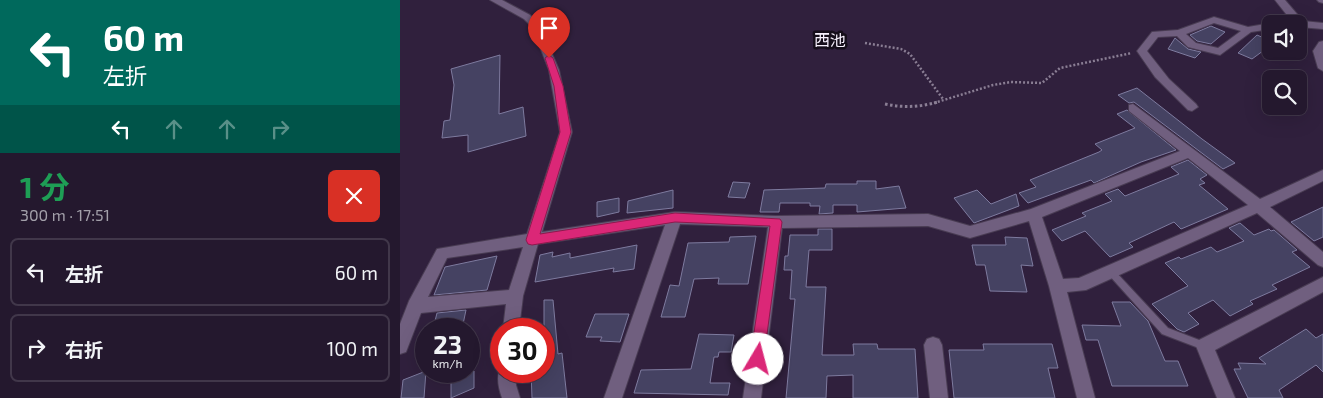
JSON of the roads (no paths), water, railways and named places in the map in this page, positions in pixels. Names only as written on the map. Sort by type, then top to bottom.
[{"type":"street","points":[[496,0],[527,17],[536,26],[554,70],[566,132],[515,296],[512,318]]},
{"type":"street","points":[[1280,0],[1292,15]]},
{"type":"street","points":[[1192,107],[1166,84],[1150,65],[1142,51],[1155,34],[1179,33],[1214,20],[1248,30],[1262,28]]},
{"type":"street","points":[[1307,25],[1323,26]]},
{"type":"street","points":[[1179,33],[1192,45],[1220,52],[1248,30]]},
{"type":"street","points":[[1323,44],[1318,51],[1323,68]]},
{"type":"street","points":[[1133,108],[1259,206],[1323,261]]},
{"type":"street","points":[[400,346],[415,306],[442,253],[675,218],[776,222],[928,220],[970,232],[1034,214],[1190,152]]},
{"type":"street","points":[[1057,286],[1080,285],[1322,176]]},
{"type":"street","points":[[1034,214],[1057,286],[1086,398]]},
{"type":"street","points":[[613,398],[675,218]]},
{"type":"street","points":[[752,398],[776,222]]},
{"type":"street","points":[[1226,398],[1204,346],[1323,284]]},
{"type":"street","points":[[415,306],[515,296]]},
{"type":"street","points":[[933,345],[939,398]]},
{"type":"street","points":[[507,383],[511,398]]},
{"type":"lane","points":[[1111,272],[1165,331],[1204,346]]},
{"type":"district","name":"西池","points":[[830,39]]}]
